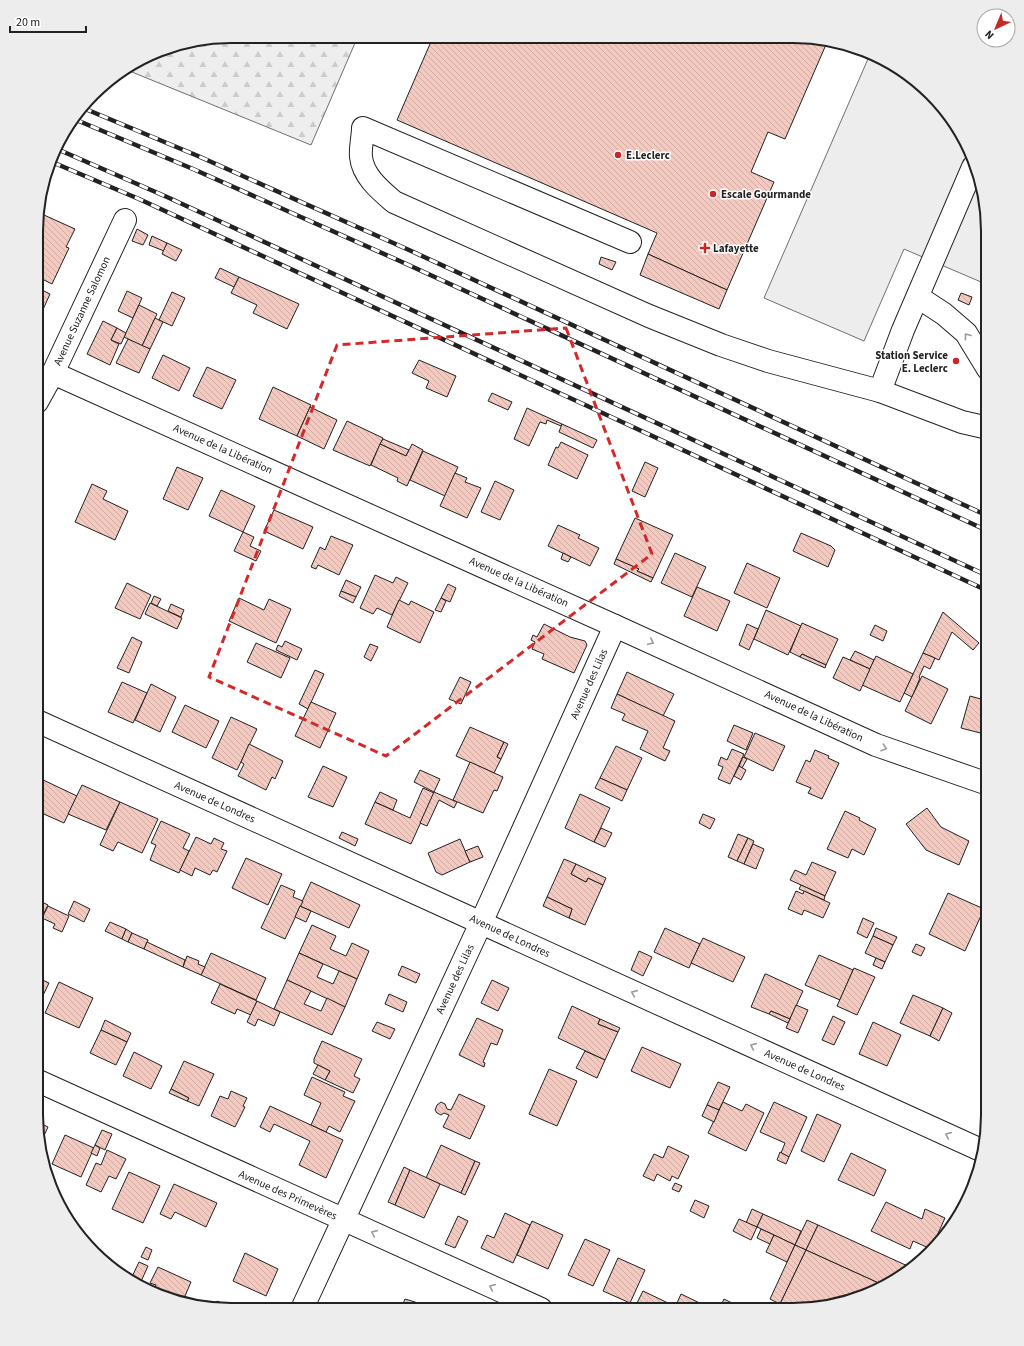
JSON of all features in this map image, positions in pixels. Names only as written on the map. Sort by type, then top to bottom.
[{"type":"street","points":[[630,242],[363,128],[361,157],[367,175],[379,190],[394,202],[685,331],[768,361],[880,391],[962,422],[981,426]]},
{"type":"street","points":[[880,391],[903,330],[971,171]]},
{"type":"street","name":"Avenue Suzanne Salomon","points":[[43,391],[125,220]]},
{"type":"street","points":[[918,297],[944,314],[966,333],[981,358]]},
{"type":"street","name":"Avenue de la Libération","points":[[53,373],[876,745],[981,782]]},
{"type":"street","name":"Avenue des Lilas","points":[[305,1303],[481,923],[615,626]]},
{"type":"street","name":"Avenue de Londres","points":[[43,724],[978,1149]]},
{"type":"street","name":"Avenue des Primevères","points":[[43,1083],[528,1303]]},
{"type":"highlighted area","points":[[566,328],[652,554],[386,756],[209,677],[337,345]]},
{"type":"green space","points":[[218,43],[355,43],[311,145],[131,72],[159,57],[182,49]]},
{"type":"shaded area","points":[[868,58],[876,62],[908,82],[926,98],[942,116],[962,148],[975,182],[981,218],[981,282],[904,249],[864,341],[764,298]]},
{"type":"building","name":"E.Leclerc","points":[[430,43],[806,43],[825,46],[785,139],[768,132],[751,172],[774,182],[727,290],[648,254],[657,233],[397,120]]},
{"type":"building","points":[[44,215],[75,229],[66,247],[69,248],[52,284],[43,280]]},
{"type":"building","points":[[137,229],[148,235],[143,245],[132,241]]},
{"type":"building","points":[[152,236],[167,243],[164,251],[149,245]]},
{"type":"building","points":[[167,243],[182,250],[176,261],[162,254]]},
{"type":"building","points":[[648,254],[727,290],[719,309],[640,275]]},
{"type":"building","points":[[601,257],[616,262],[612,270],[599,264]]},
{"type":"building","points":[[220,268],[239,277],[234,287],[215,278]]},
{"type":"building","points":[[239,277],[299,304],[287,329],[253,313],[257,305],[231,293]]},
{"type":"building","points":[[43,290],[50,294],[43,310]]},
{"type":"building","points":[[127,291],[142,298],[133,318],[118,311]]},
{"type":"building","points":[[172,292],[185,298],[172,326],[159,320]]},
{"type":"building","points":[[961,293],[972,297],[969,305],[958,300]]},
{"type":"building","points":[[139,305],[157,314],[142,346],[124,337]]},
{"type":"building","points":[[155,318],[163,322],[150,349],[142,346]]},
{"type":"building","points":[[103,321],[117,328],[111,340],[119,344],[110,365],[87,354]]},
{"type":"building","points":[[117,328],[126,333],[121,344],[111,340]]},
{"type":"building","points":[[128,339],[150,349],[139,373],[116,363]]},
{"type":"building","points":[[163,355],[190,368],[179,391],[152,378]]},
{"type":"building","points":[[419,360],[456,376],[447,397],[426,388],[429,381],[412,373]]},
{"type":"building","points":[[207,367],[236,380],[222,409],[193,396]]},
{"type":"building","points":[[273,387],[311,405],[297,436],[259,419]]},
{"type":"building","points":[[492,393],[512,402],[508,410],[488,401]]},
{"type":"building","points":[[310,407],[337,420],[324,449],[297,436]]},
{"type":"building","points":[[527,408],[562,424],[561,426],[547,420],[546,424],[540,422],[529,446],[514,439]]},
{"type":"building","points":[[347,421],[383,438],[370,466],[333,450]]},
{"type":"building","points":[[562,424],[597,440],[593,448],[559,432]]},
{"type":"building","points":[[383,439],[409,450],[406,456],[380,444]]},
{"type":"building","points":[[561,442],[588,455],[577,479],[548,465],[556,447],[558,448]]},
{"type":"building","points":[[380,444],[406,456],[412,444],[423,450],[407,486],[397,481],[398,478],[371,465]]},
{"type":"building","points":[[423,451],[458,467],[445,496],[410,480]]},
{"type":"building","points":[[645,462],[658,468],[645,497],[632,491]]},
{"type":"building","points":[[177,467],[203,478],[188,510],[163,499]]},
{"type":"building","points":[[455,473],[467,478],[465,482],[481,488],[467,518],[440,506]]},
{"type":"building","points":[[495,481],[514,490],[500,520],[481,512]]},
{"type":"building","points":[[92,484],[107,491],[103,499],[128,511],[115,540],[75,522]]},
{"type":"building","points":[[221,490],[255,506],[243,532],[209,516]]},
{"type":"building","points":[[274,510],[313,527],[303,549],[264,531]]},
{"type":"building","points":[[635,518],[673,535],[653,578],[637,571],[639,569],[616,559]]},
{"type":"building","points":[[558,525],[580,535],[578,538],[599,548],[590,566],[548,546]]},
{"type":"building","points":[[243,532],[254,537],[250,546],[261,551],[256,561],[234,551]]},
{"type":"building","points":[[801,533],[831,546],[835,550],[828,567],[793,551]]},
{"type":"building","points":[[331,536],[353,545],[339,575],[318,565],[316,569],[311,567],[320,547],[325,550]]},
{"type":"building","points":[[563,553],[571,557],[568,562],[561,559]]},
{"type":"building","points":[[675,553],[706,567],[692,597],[661,583]]},
{"type":"building","points":[[616,559],[639,569],[637,571],[653,578],[651,582],[614,564]]},
{"type":"building","points":[[747,563],[780,578],[767,608],[734,593]]},
{"type":"building","points":[[375,575],[393,583],[396,577],[408,583],[392,615],[377,608],[373,614],[360,608]]},
{"type":"building","points":[[346,580],[361,587],[356,597],[341,591]]},
{"type":"building","points":[[127,583],[151,595],[140,619],[115,608]]},
{"type":"building","points":[[448,584],[456,588],[450,602],[441,598]]},
{"type":"building","points":[[697,587],[730,601],[717,631],[684,616]]},
{"type":"building","points":[[341,591],[356,597],[353,603],[339,596]]},
{"type":"building","points":[[154,596],[161,599],[157,606],[151,603]]},
{"type":"building","points":[[239,598],[264,610],[269,599],[291,609],[276,643],[229,621]]},
{"type":"building","points":[[441,598],[446,601],[441,612],[435,610]]},
{"type":"building","points":[[399,600],[409,605],[411,601],[434,612],[420,643],[387,627]]},
{"type":"building","points":[[150,603],[182,618],[177,629],[145,614]]},
{"type":"building","points":[[171,604],[184,610],[181,617],[168,611]]},
{"type":"building","points":[[766,610],[801,626],[788,655],[754,639]]},
{"type":"building","points":[[943,612],[979,643],[973,650],[952,632],[939,660],[923,653]]},
{"type":"building","points":[[802,623],[838,639],[826,665],[802,654],[800,657],[790,652]]},
{"type":"building","points":[[544,624],[570,637],[585,641],[587,645],[574,673],[542,659],[544,654],[532,649],[535,642],[531,640],[533,635],[537,637]]},
{"type":"building","points":[[747,624],[758,629],[749,650],[739,645]]},
{"type":"building","points":[[875,625],[887,631],[883,641],[870,635]]},
{"type":"building","points":[[132,637],[142,642],[129,673],[117,668]]},
{"type":"building","points":[[285,641],[302,649],[297,660],[276,650],[278,645],[282,647]]},
{"type":"building","points":[[256,643],[290,658],[281,678],[247,662]]},
{"type":"building","points":[[370,644],[378,647],[371,661],[364,657]]},
{"type":"building","points":[[855,651],[874,660],[870,669],[850,660]]},
{"type":"building","points":[[923,653],[935,658],[930,669],[924,666],[912,697],[904,693]]},
{"type":"building","points":[[802,654],[826,665],[825,668],[800,657]]},
{"type":"building","points":[[876,656],[913,674],[900,702],[862,685]]},
{"type":"building","points":[[843,657],[870,669],[860,691],[833,678]]},
{"type":"building","points":[[315,670],[324,674],[308,709],[299,704]]},
{"type":"building","points":[[627,672],[674,694],[663,716],[617,694]]},
{"type":"building","points":[[922,676],[948,689],[931,724],[905,711]]},
{"type":"building","points":[[460,677],[471,682],[461,704],[449,699]]},
{"type":"building","points":[[122,682],[147,693],[133,723],[108,712]]},
{"type":"building","points":[[151,684],[176,697],[160,732],[135,720]]},
{"type":"building","points":[[617,694],[675,721],[663,748],[670,751],[665,761],[640,749],[648,731],[622,720],[625,714],[611,708]]},
{"type":"building","points":[[970,696],[981,699],[981,733],[961,728]]},
{"type":"building","points":[[311,702],[336,713],[320,748],[295,736]]},
{"type":"building","points":[[185,705],[219,721],[206,748],[172,732]]},
{"type":"building","points":[[231,717],[257,729],[237,770],[212,758]]},
{"type":"building","points":[[734,725],[753,733],[746,750],[727,741]]},
{"type":"building","points":[[470,727],[504,742],[497,757],[501,759],[494,773],[456,756]]},
{"type":"building","points":[[755,733],[785,746],[773,771],[744,757]]},
{"type":"building","points":[[504,742],[508,744],[501,759],[497,757]]},
{"type":"building","points":[[249,744],[283,761],[275,779],[272,777],[266,790],[238,776],[244,764],[241,762]]},
{"type":"building","points":[[616,746],[642,758],[627,790],[600,778]]},
{"type":"building","points":[[732,749],[744,754],[730,784],[718,779],[723,767],[718,765],[721,757],[727,760]]},
{"type":"building","points":[[815,750],[829,756],[828,758],[839,763],[822,799],[808,793],[811,788],[796,782],[806,760],[810,762]]},
{"type":"building","points":[[743,757],[747,759],[742,768],[739,766]]},
{"type":"building","points":[[470,762],[503,777],[497,791],[494,790],[483,813],[453,800]]},
{"type":"building","points":[[323,766],[347,777],[333,807],[308,797]]},
{"type":"building","points":[[739,766],[746,770],[741,780],[734,776]]},
{"type":"building","points":[[420,770],[440,779],[434,792],[414,782]]},
{"type":"building","points":[[600,778],[627,790],[622,801],[595,788]]},
{"type":"building","points":[[43,780],[77,796],[64,823],[43,814]]},
{"type":"building","points":[[82,785],[120,802],[106,830],[68,814]]},
{"type":"building","points":[[423,788],[434,793],[411,844],[365,824],[375,802],[410,818]]},
{"type":"building","points":[[380,792],[397,800],[393,810],[375,802]]},
{"type":"building","points":[[434,792],[457,802],[454,808],[439,800],[427,826],[420,823]]},
{"type":"building","points":[[580,794],[610,808],[594,842],[565,828]]},
{"type":"building","points":[[120,802],[158,819],[142,853],[118,842],[113,851],[100,845]]},
{"type":"building","points":[[927,808],[941,827],[969,841],[959,865],[926,850],[906,824]]},
{"type":"building","points":[[845,811],[860,818],[859,820],[876,829],[864,855],[852,849],[848,858],[827,849]]},
{"type":"building","points":[[703,814],[715,819],[710,829],[699,823]]},
{"type":"building","points":[[161,821],[190,834],[183,848],[189,851],[179,873],[150,860],[156,845],[151,843]]},
{"type":"building","points":[[601,828],[612,833],[605,847],[594,842]]},
{"type":"building","points":[[342,832],[358,839],[355,846],[339,838]]},
{"type":"building","points":[[738,834],[748,838],[737,861],[728,857]]},
{"type":"building","points":[[196,837],[211,844],[214,838],[224,843],[221,849],[227,851],[217,872],[213,870],[210,875],[195,868],[192,876],[180,870]]},
{"type":"building","points":[[748,838],[754,841],[744,864],[737,861]]},
{"type":"building","points":[[460,839],[470,862],[442,875],[436,872],[428,853]]},
{"type":"building","points":[[753,844],[764,849],[756,869],[744,864]]},
{"type":"building","points":[[478,846],[483,857],[470,862],[465,851]]},
{"type":"building","points":[[246,858],[282,874],[268,905],[232,888]]},
{"type":"building","points":[[564,859],[576,864],[571,874],[586,882],[588,878],[603,885],[585,925],[569,918],[572,909],[547,897]]},
{"type":"building","points":[[812,862],[836,872],[825,896],[790,880],[795,870],[806,875]]},
{"type":"building","points":[[576,864],[606,878],[603,885],[588,878],[586,882],[571,874]]},
{"type":"building","points":[[311,882],[360,905],[349,928],[300,906]]},
{"type":"building","points":[[281,885],[295,891],[293,897],[303,901],[285,939],[261,928]]},
{"type":"building","points":[[801,885],[825,896],[824,900],[799,889]]},
{"type":"building","points":[[796,891],[803,894],[804,891],[830,903],[823,918],[804,910],[802,915],[788,909]]},
{"type":"building","points":[[948,893],[981,908],[981,916],[965,951],[929,934]]},
{"type":"building","points":[[547,897],[572,909],[569,918],[543,906]]},
{"type":"building","points":[[74,901],[90,909],[84,922],[68,914]]},
{"type":"building","points":[[43,902],[48,905],[43,915]]},
{"type":"building","points":[[48,906],[69,916],[62,932],[53,928],[55,924],[43,918]]},
{"type":"building","points":[[300,906],[311,911],[306,922],[295,917]]},
{"type":"building","points":[[863,918],[874,923],[867,938],[857,933]]},
{"type":"building","points":[[110,922],[126,929],[122,939],[105,931]]},
{"type":"building","points":[[312,925],[336,936],[330,949],[346,956],[352,943],[369,951],[357,979],[299,953]]},
{"type":"building","points":[[665,928],[700,944],[689,968],[654,952]]},
{"type":"building","points":[[876,928],[897,937],[893,945],[873,936]]},
{"type":"building","points":[[126,929],[132,933],[128,942],[122,939]]},
{"type":"building","points":[[132,933],[148,940],[144,949],[128,942]]},
{"type":"building","points":[[873,936],[893,945],[885,962],[865,953]]},
{"type":"building","points":[[703,938],[745,957],[733,982],[691,963]]},
{"type":"building","points":[[147,942],[185,960],[183,967],[144,949]]},
{"type":"building","points":[[916,944],[925,948],[921,956],[912,952]]},
{"type":"building","points":[[639,951],[652,957],[643,976],[631,970]]},
{"type":"building","points":[[211,953],[266,978],[256,1000],[201,975]]},
{"type":"building","points":[[299,953],[323,964],[317,977],[333,984],[339,971],[357,979],[345,1007],[287,980]]},
{"type":"building","points":[[819,955],[853,970],[840,1000],[805,985]]},
{"type":"building","points":[[187,956],[199,961],[198,964],[205,967],[201,975],[183,967]]},
{"type":"building","points":[[876,958],[885,962],[882,969],[873,965]]},
{"type":"building","points":[[402,966],[420,974],[416,983],[398,975]]},
{"type":"building","points":[[854,968],[875,977],[857,1015],[837,1006]]},
{"type":"building","points":[[765,974],[803,991],[790,1019],[771,1011],[769,1014],[751,1007]]},
{"type":"building","points":[[43,980],[49,983],[43,995]]},
{"type":"building","points":[[287,980],[311,991],[304,1004],[321,1011],[327,998],[345,1007],[332,1035],[274,1009]]},
{"type":"building","points":[[492,980],[509,988],[498,1011],[481,1003]]},
{"type":"building","points":[[59,982],[93,998],[79,1028],[45,1013]]},
{"type":"building","points":[[220,984],[257,1001],[251,1015],[237,1009],[235,1014],[211,1003]]},
{"type":"building","points":[[389,994],[407,1002],[403,1012],[385,1004]]},
{"type":"building","points":[[913,995],[943,1008],[930,1036],[900,1023]]},
{"type":"building","points":[[257,1001],[280,1012],[274,1026],[258,1019],[255,1026],[247,1022]]},
{"type":"building","points":[[796,1005],[808,1010],[798,1033],[786,1028]]},
{"type":"building","points":[[572,1006],[600,1019],[598,1024],[618,1032],[605,1060],[558,1038]]},
{"type":"building","points":[[943,1008],[952,1013],[939,1041],[930,1036]]},
{"type":"building","points":[[771,1011],[790,1019],[788,1023],[769,1014]]},
{"type":"building","points":[[833,1016],[845,1022],[834,1045],[822,1040]]},
{"type":"building","points":[[477,1018],[503,1030],[497,1045],[491,1043],[483,1062],[485,1063],[484,1067],[459,1055]]},
{"type":"building","points":[[600,1019],[620,1028],[618,1032],[598,1024]]},
{"type":"building","points":[[105,1020],[131,1033],[127,1042],[101,1030]]},
{"type":"building","points":[[377,1022],[395,1029],[390,1039],[372,1031]]},
{"type":"building","points":[[873,1022],[901,1035],[887,1066],[859,1054]]},
{"type":"building","points":[[101,1030],[127,1042],[116,1065],[90,1053]]},
{"type":"building","points":[[322,1041],[362,1059],[354,1076],[360,1079],[353,1093],[325,1080],[330,1071],[314,1063],[314,1059]]},
{"type":"building","points":[[642,1047],[681,1064],[670,1088],[631,1071]]},
{"type":"building","points":[[585,1051],[605,1060],[597,1078],[576,1068]]},
{"type":"building","points":[[134,1052],[162,1066],[151,1089],[123,1076]]},
{"type":"building","points":[[184,1061],[214,1074],[199,1106],[187,1101],[189,1098],[171,1089]]},
{"type":"building","points":[[318,1065],[330,1071],[325,1080],[313,1074]]},
{"type":"building","points":[[549,1069],[577,1081],[557,1126],[529,1114]]},
{"type":"building","points":[[312,1077],[345,1092],[343,1096],[355,1101],[340,1132],[329,1126],[326,1132],[311,1125],[321,1103],[304,1095]]},
{"type":"building","points":[[718,1082],[730,1087],[719,1110],[707,1105]]},
{"type":"building","points":[[171,1089],[189,1098],[187,1101],[169,1093]]},
{"type":"building","points":[[231,1091],[247,1098],[243,1106],[245,1107],[235,1127],[211,1116],[220,1096],[228,1099]]},
{"type":"building","points":[[459,1094],[485,1106],[470,1139],[443,1127],[449,1115],[444,1113],[441,1115],[435,1110],[437,1105],[441,1102],[445,1104],[447,1109],[451,1110]]},
{"type":"building","points":[[723,1102],[742,1111],[746,1104],[764,1113],[746,1151],[708,1133]]},
{"type":"building","points":[[774,1102],[807,1117],[789,1157],[781,1153],[785,1143],[760,1132]]},
{"type":"building","points":[[707,1105],[719,1110],[714,1122],[702,1116]]},
{"type":"building","points":[[270,1106],[343,1140],[326,1178],[299,1165],[310,1141],[274,1124],[270,1132],[260,1127]]},
{"type":"building","points":[[817,1114],[841,1125],[824,1162],[801,1151]]},
{"type":"building","points":[[43,1124],[48,1127],[44,1135]]},
{"type":"building","points":[[102,1130],[112,1134],[105,1150],[95,1145]]},
{"type":"building","points":[[65,1135],[94,1148],[81,1177],[52,1164]]},
{"type":"building","points":[[95,1145],[100,1148],[97,1156],[91,1153]]},
{"type":"building","points":[[441,1145],[475,1161],[461,1193],[426,1178]]},
{"type":"building","points":[[668,1146],[689,1156],[678,1179],[672,1176],[670,1181],[657,1174],[654,1181],[643,1176],[654,1154],[663,1158]]},
{"type":"building","points":[[107,1150],[126,1159],[116,1179],[109,1176],[101,1192],[86,1185],[96,1163],[101,1165]]},
{"type":"building","points":[[780,1152],[789,1157],[786,1164],[777,1160]]},
{"type":"building","points":[[851,1153],[886,1170],[874,1196],[838,1180]]},
{"type":"building","points":[[475,1161],[480,1163],[465,1195],[461,1193]]},
{"type":"building","points":[[404,1167],[410,1170],[395,1205],[388,1202]]},
{"type":"building","points":[[410,1170],[440,1184],[424,1218],[395,1205]]},
{"type":"building","points":[[129,1172],[160,1186],[143,1223],[112,1209]]},
{"type":"building","points":[[675,1183],[682,1186],[679,1192],[672,1189]]},
{"type":"building","points":[[174,1184],[217,1203],[206,1227],[175,1212],[171,1219],[160,1214]]},
{"type":"building","points":[[695,1200],[709,1206],[704,1218],[690,1211]]},
{"type":"building","points":[[886,1202],[922,1219],[925,1209],[945,1218],[937,1236],[927,1247],[913,1241],[910,1249],[871,1231]]},
{"type":"building","points":[[752,1209],[763,1214],[757,1227],[746,1223]]},
{"type":"building","points":[[505,1213],[530,1225],[513,1263],[481,1248],[487,1235],[494,1238]]},
{"type":"building","points":[[763,1214],[801,1231],[795,1245],[757,1227]]},
{"type":"building","points":[[458,1216],[468,1221],[455,1248],[445,1244]]},
{"type":"building","points":[[739,1219],[757,1227],[751,1240],[733,1231]]},
{"type":"building","points":[[807,1220],[818,1225],[806,1250],[795,1245]]},
{"type":"building","points":[[532,1221],[563,1235],[548,1269],[517,1255]]},
{"type":"building","points":[[818,1225],[906,1265],[878,1283],[806,1250]]},
{"type":"building","points":[[761,1229],[774,1235],[770,1244],[757,1238]]},
{"type":"building","points":[[774,1235],[795,1245],[787,1262],[766,1252]]},
{"type":"building","points":[[585,1239],[610,1250],[593,1286],[568,1275]]},
{"type":"building","points":[[795,1245],[806,1250],[780,1303],[770,1299]]},
{"type":"building","points":[[146,1247],[152,1250],[148,1260],[141,1257]]},
{"type":"building","points":[[806,1250],[878,1283],[842,1297],[806,1303],[780,1303]]},
{"type":"building","points":[[245,1253],[278,1269],[266,1296],[233,1281]]},
{"type":"building","points":[[618,1258],[645,1270],[630,1303],[603,1291]]},
{"type":"building","points":[[139,1262],[148,1266],[141,1280],[133,1275]]},
{"type":"building","points":[[158,1267],[191,1282],[184,1297],[159,1289],[155,1287],[156,1285],[150,1283]]},
{"type":"building","points":[[643,1291],[668,1303],[637,1303]]},
{"type":"building","points":[[681,1294],[700,1303],[677,1303]]},
{"type":"building","points":[[405,1299],[417,1303],[403,1303]]},
{"type":"building","points":[[724,1299],[732,1303],[722,1303]]},
{"type":"railway","points":[[87,110],[198,156],[409,250],[981,513]]},
{"type":"railway","points":[[79,121],[193,169],[402,262],[981,528]]},
{"type":"railway","points":[[61,151],[167,197],[981,573]]},
{"type":"railway","points":[[55,163],[139,199],[981,588]]},
{"type":"place","name":"E.Leclerc","points":[[618,155]]},
{"type":"place","name":"Escale Gourmande","points":[[713,194]]},
{"type":"place","name":"Lafayette","points":[[705,248]]},
{"type":"place","name":"Station Service E. Leclerc","points":[[956,361]]}]
